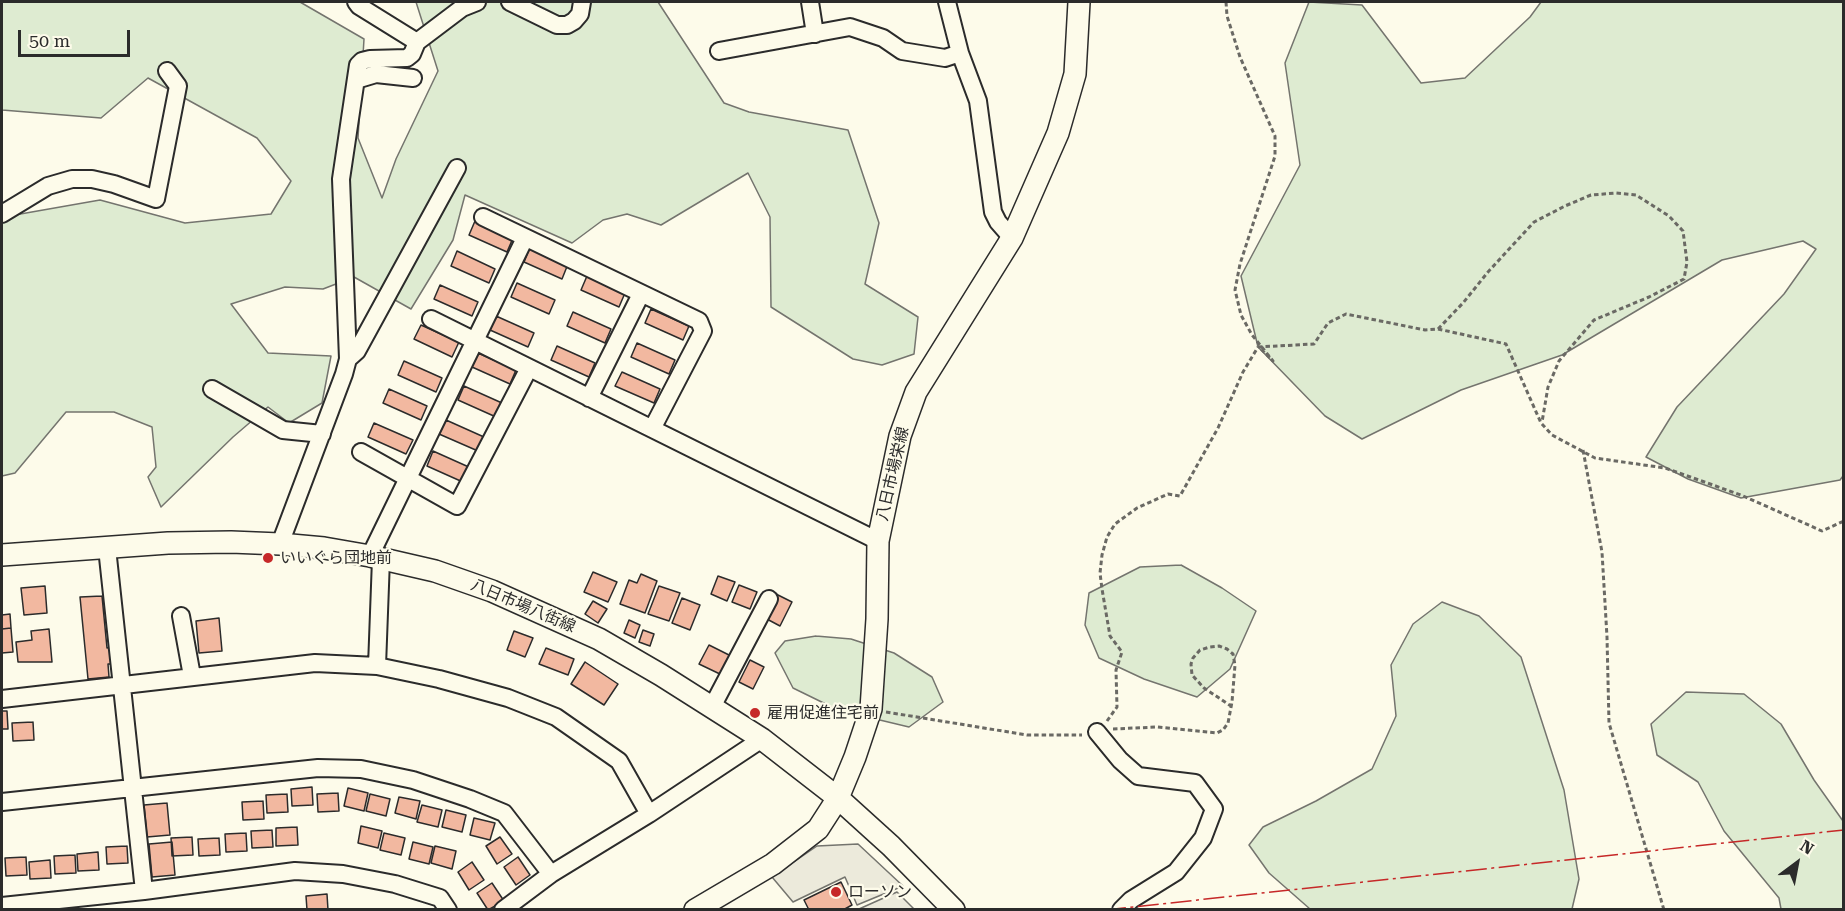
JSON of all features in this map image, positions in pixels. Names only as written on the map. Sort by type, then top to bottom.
[{"type":"main road","name":"八日市場栄線","points":[[705,907],[774,864],[818,829],[838,798],[855,757],[871,709],[877,619],[878,541],[900,436],[916,392],[1012,238],[1058,133],[1075,74],[1079,2]]},
{"type":"main road","name":"八日市場八街線","points":[[2,555],[220,542],[280,544],[324,548],[376,557],[435,571],[492,591],[542,611],[599,639],[762,739],[838,798],[891,846],[954,909]]},
{"type":"street","points":[[356,2],[417,42]]},
{"type":"street","points":[[280,544],[348,359],[341,179],[358,65],[362,61],[406,58],[412,54],[417,42],[462,8],[477,2]]},
{"type":"street","points":[[510,2],[557,26],[567,25],[574,21],[580,14],[582,2]]},
{"type":"street","points":[[810,2],[815,34]]},
{"type":"street","points":[[946,2],[983,122],[993,212],[998,222],[1012,238]]},
{"type":"street","points":[[719,51],[850,27],[883,38],[902,51],[945,58],[960,53]]},
{"type":"street","points":[[2,214],[48,186],[72,179],[92,179],[114,184],[156,199],[178,86],[167,71]]},
{"type":"street","points":[[356,80],[376,74],[413,78]]},
{"type":"street","points":[[348,359],[357,351],[457,168]]},
{"type":"street","points":[[483,217],[699,321],[703,331],[652,429]]},
{"type":"street","points":[[377,666],[376,557],[409,479],[525,238]]},
{"type":"street","points":[[589,398],[641,294]]},
{"type":"street","points":[[431,319],[878,541]]},
{"type":"street","points":[[361,452],[457,506],[529,368]]},
{"type":"street","points":[[212,389],[283,430],[322,434]]},
{"type":"street","points":[[107,548],[144,891]]},
{"type":"street","points":[[712,707],[769,599]]},
{"type":"street","points":[[181,616],[192,676]]},
{"type":"street","points":[[2,699],[315,663],[377,666],[508,698],[556,717],[619,761],[649,814]]},
{"type":"street","points":[[1098,730],[1120,760],[1138,776],[1195,783],[1214,809],[1203,838],[1176,872],[1120,909]]},
{"type":"street","points":[[503,909],[551,874],[649,814],[762,739]]},
{"type":"street","points":[[2,802],[318,768],[361,769],[403,778],[470,799],[504,813],[551,874]]},
{"type":"street","points":[[2,906],[37,906],[295,871],[343,873],[395,884],[440,898],[448,909]]},
{"type":"path","points":[[1226,2],[1227,16],[1240,57],[1275,136],[1275,156],[1240,264],[1235,290],[1241,315],[1252,335],[1273,362],[1258,347]]},
{"type":"path","points":[[1438,329],[1534,222],[1565,206],[1591,195],[1616,193],[1636,195],[1669,216],[1683,231],[1687,262],[1684,279],[1650,297],[1594,320],[1559,362],[1548,387],[1541,423]]},
{"type":"path","points":[[1258,347],[1314,344],[1328,322],[1346,314],[1425,330],[1438,329],[1506,344],[1541,423],[1552,435],[1595,458],[1665,468],[1741,495],[1822,531],[1844,521]]},
{"type":"path","points":[[1098,730],[1117,707],[1116,670],[1122,652],[1110,636],[1102,589],[1100,573],[1107,537],[1115,524],[1137,508],[1168,494],[1180,496],[1218,428],[1243,372],[1258,347]]},
{"type":"path","points":[[1583,450],[1602,552],[1609,723],[1664,909]]},
{"type":"path","points":[[871,709],[1027,735],[1080,735],[1098,730],[1156,727],[1217,733],[1224,730],[1228,723],[1231,706],[1235,682],[1233,654],[1227,648],[1219,646],[1200,650],[1192,658],[1192,675],[1203,688],[1231,706]]},
{"type":"green space","points":[[2,2],[300,2],[364,39],[358,138],[382,198],[396,159],[438,71],[416,2],[658,2],[724,103],[749,112],[848,130],[879,223],[865,284],[918,317],[914,354],[882,365],[853,359],[771,307],[770,217],[748,173],[661,225],[627,214],[603,220],[572,243],[465,195],[453,240],[411,309],[354,277],[323,289],[285,287],[231,304],[268,353],[331,356],[322,403],[289,423],[268,407],[233,437],[161,507],[148,477],[156,467],[152,427],[114,412],[66,412],[15,473],[2,476],[2,221],[9,216],[100,200],[185,223],[271,214],[291,181],[257,138],[148,78],[101,118],[2,110]]},
{"type":"green space","points":[[1309,2],[1362,5],[1421,83],[1465,78],[1530,17],[1541,2],[1843,2],[1843,476],[1840,480],[1741,498],[1688,479],[1646,457],[1677,407],[1784,294],[1816,249],[1803,241],[1722,260],[1562,355],[1461,390],[1362,439],[1325,416],[1258,347],[1241,276],[1300,165],[1285,63]]},
{"type":"green space","points":[[1181,565],[1222,588],[1256,611],[1230,669],[1197,697],[1144,679],[1099,658],[1085,625],[1089,593],[1140,567]]},
{"type":"green space","points":[[1442,602],[1479,616],[1521,657],[1564,790],[1579,879],[1572,909],[1310,909],[1269,873],[1249,845],[1263,827],[1316,801],[1372,769],[1396,716],[1391,665],[1413,624]]},
{"type":"green space","points":[[816,636],[851,639],[894,653],[932,677],[943,702],[909,727],[838,710],[793,688],[775,653],[785,641]]},
{"type":"green space","points":[[1686,692],[1744,694],[1781,724],[1814,780],[1843,821],[1843,909],[1781,909],[1779,898],[1724,831],[1698,782],[1657,755],[1651,724]]},
{"type":"shaded area","points":[[858,844],[903,886],[857,905],[845,877],[793,902],[772,877],[817,846]]},
{"type":"shaded area","points":[[897,892],[914,909],[859,909]]},
{"type":"building","points":[[475,221],[513,238],[507,252],[469,235]]},
{"type":"building","points":[[530,247],[568,264],[562,279],[524,262]]},
{"type":"building","points":[[457,251],[495,269],[489,283],[451,266]]},
{"type":"building","points":[[587,276],[625,293],[619,307],[581,290]]},
{"type":"building","points":[[517,283],[555,300],[549,314],[511,297]]},
{"type":"building","points":[[440,285],[478,302],[472,316],[434,299]]},
{"type":"building","points":[[651,309],[689,326],[683,340],[645,323]]},
{"type":"building","points":[[573,312],[611,329],[605,343],[567,326]]},
{"type":"building","points":[[496,316],[534,333],[528,347],[490,330]]},
{"type":"building","points":[[421,325],[459,342],[452,357],[414,339]]},
{"type":"building","points":[[637,343],[675,360],[669,374],[631,357]]},
{"type":"building","points":[[557,346],[595,363],[589,377],[551,360]]},
{"type":"building","points":[[478,353],[516,370],[510,384],[472,367]]},
{"type":"building","points":[[404,361],[442,378],[436,392],[398,375]]},
{"type":"building","points":[[622,372],[660,389],[654,403],[615,386]]},
{"type":"building","points":[[464,386],[502,403],[496,417],[458,400]]},
{"type":"building","points":[[389,389],[427,406],[421,420],[383,403]]},
{"type":"building","points":[[446,420],[484,437],[478,451],[439,434]]},
{"type":"building","points":[[374,423],[413,440],[406,454],[368,437]]},
{"type":"building","points":[[433,451],[471,468],[465,483],[427,466]]},
{"type":"building","points":[[593,572],[617,582],[608,602],[584,592]]},
{"type":"building","points":[[641,574],[657,581],[645,613],[620,604],[629,580],[637,583]]},
{"type":"building","points":[[718,576],[735,582],[727,601],[711,594]]},
{"type":"building","points":[[739,585],[757,592],[750,609],[732,602]]},
{"type":"building","points":[[45,586],[47,613],[24,615],[21,588]]},
{"type":"building","points":[[659,586],[680,593],[669,621],[648,614]]},
{"type":"building","points":[[776,594],[792,602],[780,626],[765,618]]},
{"type":"building","points":[[102,596],[107,648],[111,647],[113,664],[108,664],[109,677],[88,679],[80,597]]},
{"type":"building","points":[[682,598],[700,605],[690,630],[672,623]]},
{"type":"building","points":[[593,601],[607,609],[598,623],[585,614]]},
{"type":"building","points":[[10,614],[11,628],[2,629],[2,615]]},
{"type":"building","points":[[219,618],[222,651],[199,653],[196,621]]},
{"type":"building","points":[[629,620],[640,625],[635,638],[624,633]]},
{"type":"building","points":[[11,628],[13,652],[2,653],[2,629]]},
{"type":"building","points":[[49,629],[52,662],[18,662],[16,642],[32,640],[31,631]]},
{"type":"building","points":[[643,630],[654,634],[650,646],[639,642]]},
{"type":"building","points":[[514,631],[533,638],[525,657],[507,650]]},
{"type":"building","points":[[709,645],[731,656],[722,675],[699,664]]},
{"type":"building","points":[[546,648],[574,659],[568,675],[539,664]]},
{"type":"building","points":[[750,660],[764,667],[753,689],[739,682]]},
{"type":"building","points":[[585,662],[618,684],[604,705],[571,684]]},
{"type":"building","points":[[2,711],[7,711],[8,729],[2,729]]},
{"type":"building","points":[[33,722],[34,740],[13,741],[12,723]]},
{"type":"building","points":[[312,787],[313,805],[292,806],[291,789]]},
{"type":"building","points":[[348,788],[368,793],[364,811],[344,806]]},
{"type":"building","points":[[338,793],[339,811],[318,812],[317,794]]},
{"type":"building","points":[[287,794],[288,812],[267,813],[266,795]]},
{"type":"building","points":[[370,794],[390,799],[386,816],[366,811]]},
{"type":"building","points":[[399,797],[420,801],[416,819],[395,813]]},
{"type":"building","points":[[263,801],[264,819],[243,820],[242,802]]},
{"type":"building","points":[[167,803],[170,835],[147,837],[144,805]]},
{"type":"building","points":[[422,805],[442,810],[438,827],[417,822]]},
{"type":"building","points":[[446,810],[466,815],[462,832],[442,827]]},
{"type":"building","points":[[474,818],[495,823],[490,840],[470,835]]},
{"type":"building","points":[[361,826],[382,831],[378,848],[358,843]]},
{"type":"building","points":[[297,827],[298,845],[276,846],[276,828]]},
{"type":"building","points":[[272,830],[273,847],[252,848],[251,831]]},
{"type":"building","points":[[246,833],[247,851],[226,852],[225,834]]},
{"type":"building","points":[[384,833],[405,838],[401,855],[380,850]]},
{"type":"building","points":[[192,837],[193,855],[172,856],[171,838]]},
{"type":"building","points":[[500,837],[512,854],[497,864],[486,846]]},
{"type":"building","points":[[219,838],[220,855],[199,856],[198,839]]},
{"type":"building","points":[[172,842],[175,875],[152,877],[149,844]]},
{"type":"building","points":[[413,842],[433,847],[429,864],[409,859]]},
{"type":"building","points":[[127,846],[128,863],[107,864],[106,847]]},
{"type":"building","points":[[435,846],[456,851],[452,869],[431,863]]},
{"type":"building","points":[[98,852],[99,870],[78,871],[77,854]]},
{"type":"building","points":[[75,855],[76,873],[55,874],[54,856]]},
{"type":"building","points":[[26,857],[27,875],[6,876],[5,858]]},
{"type":"building","points":[[518,857],[530,875],[516,885],[504,867]]},
{"type":"building","points":[[50,860],[51,878],[30,879],[29,862]]},
{"type":"building","points":[[472,862],[484,880],[469,890],[458,872]]},
{"type":"building","points":[[841,882],[852,905],[843,910],[809,910],[804,900]]},
{"type":"building","points":[[492,883],[504,901],[488,910],[477,893]]},
{"type":"building","points":[[327,894],[328,910],[307,910],[306,896]]},
{"type":"power","points":[[1105,910],[1844,830]]},
{"type":"place","name":"いいぐら団地前","points":[[268,558]]},
{"type":"place","name":"雇用促進住宅前","points":[[755,713]]},
{"type":"place","name":"ローソン","points":[[836,892]]}]
